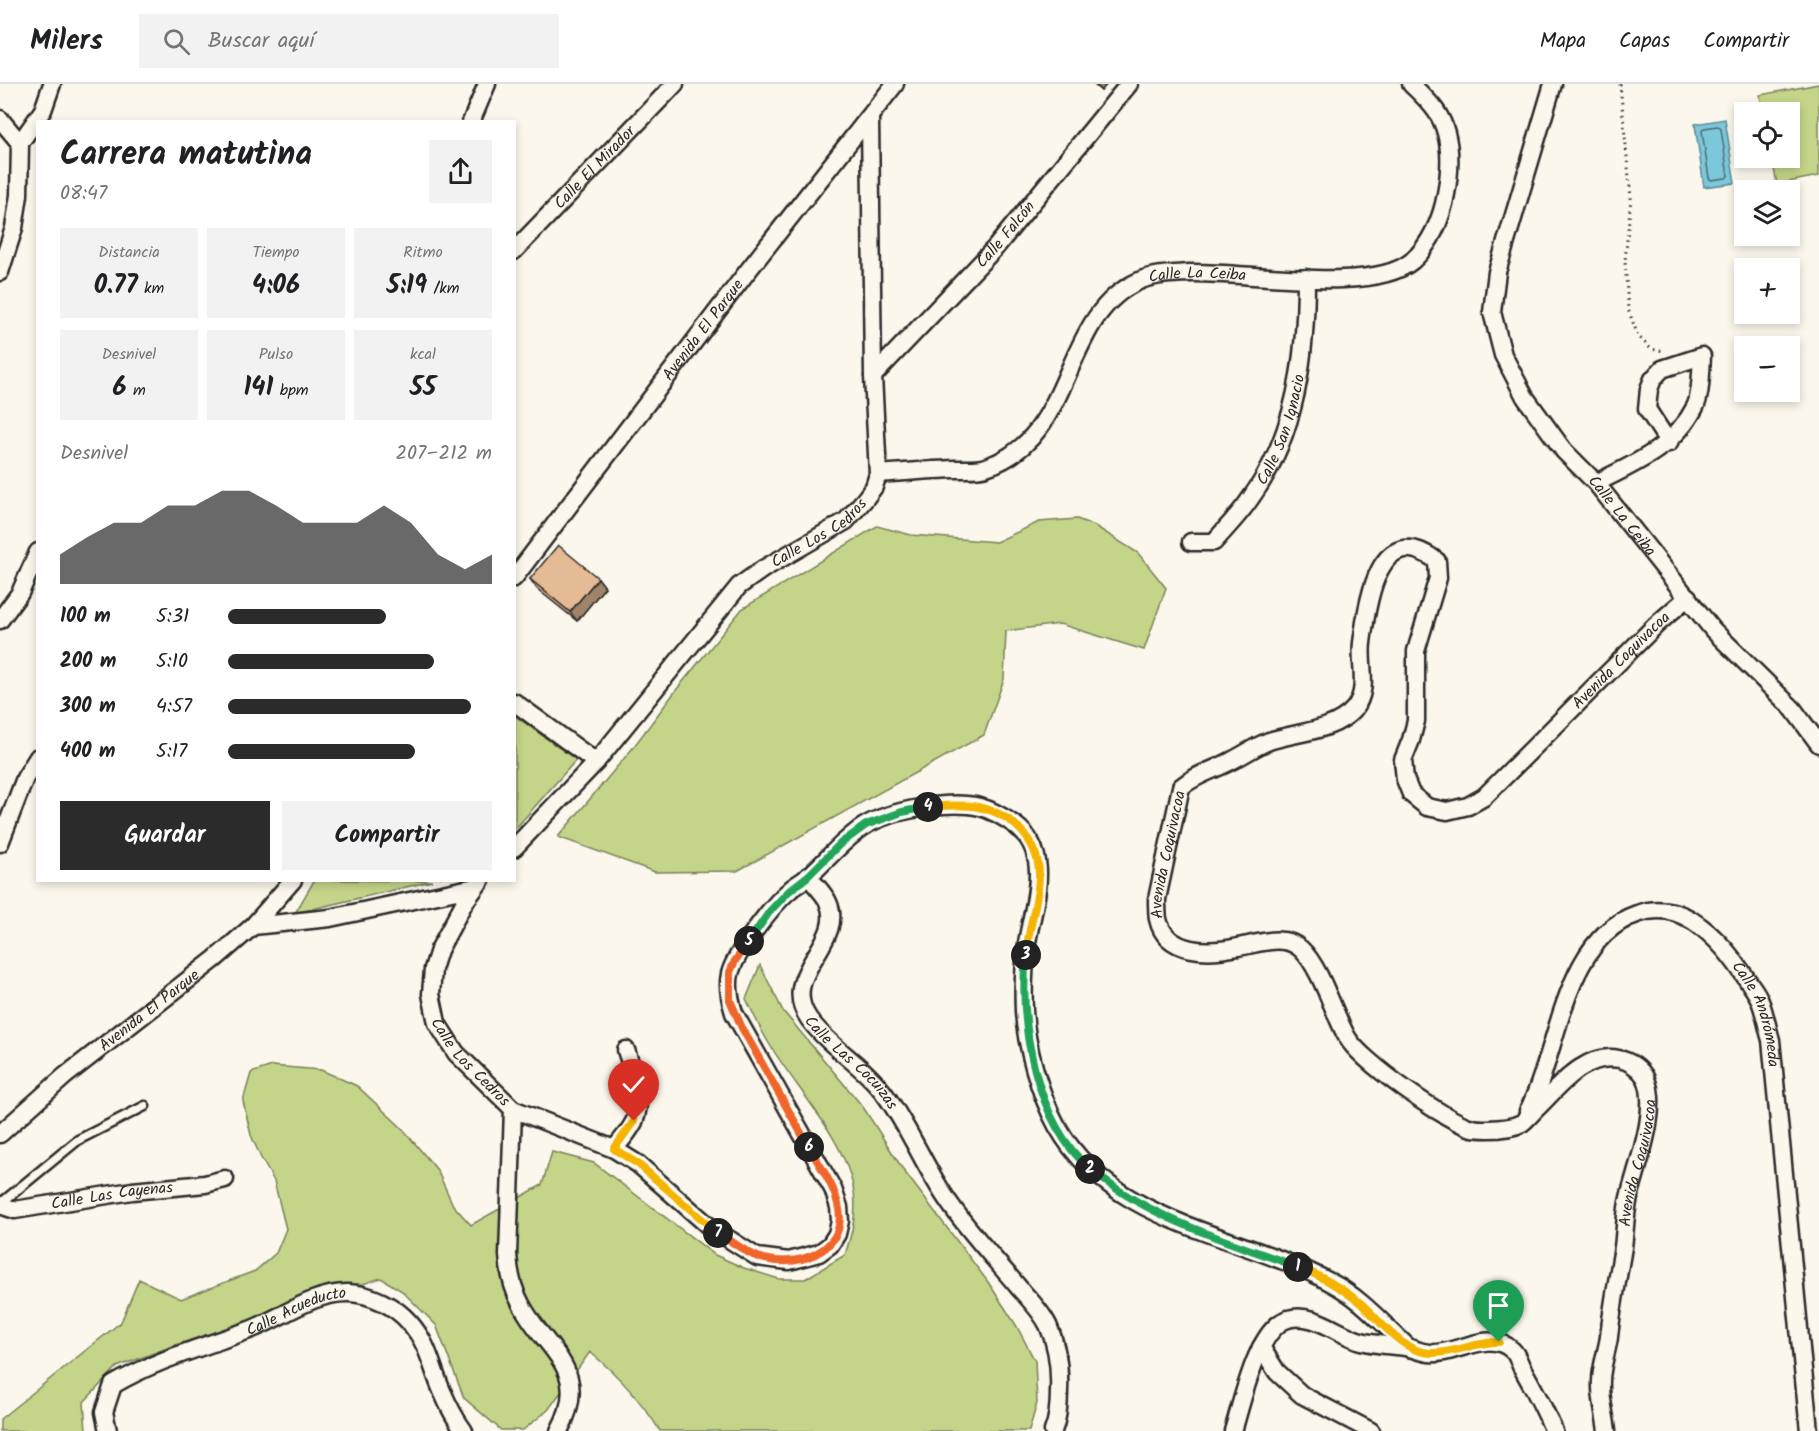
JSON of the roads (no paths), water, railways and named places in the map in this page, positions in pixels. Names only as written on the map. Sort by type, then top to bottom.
[{"type":"street","points":[[0,272],[19,195],[20,143],[43,110],[52,84]]},
{"type":"street","points":[[472,120],[487,84]]},
{"type":"street","name":"Calle El Mirador","points":[[516,249],[675,84]]},
{"type":"street","name":"Avenida El Parque","points":[[516,575],[739,281],[895,84]]},
{"type":"street","name":"Calle Falcón","points":[[873,376],[995,248],[1129,84]]},
{"type":"street","name":"Calle La Ceiba","points":[[878,474],[985,468],[1015,453],[1033,437],[1054,406],[1098,313],[1117,293],[1141,280],[1172,274],[1200,273],[1344,280],[1381,276],[1410,262],[1425,246],[1440,221],[1450,165],[1448,137],[1436,111],[1411,84]]},
{"type":"street","name":"Calle La Ceiba","points":[[1553,84],[1497,272],[1492,312],[1503,355],[1525,397],[1564,451],[1596,483],[1713,630],[1793,709],[1819,744]]},
{"type":"street","points":[[870,118],[873,376],[878,474]]},
{"type":"street","points":[[0,119],[20,143]]},
{"type":"street","name":"Calle San Ignacio","points":[[1191,543],[1215,542],[1250,499],[1275,455],[1296,397],[1303,357],[1306,278]]},
{"type":"street","points":[[1596,483],[1669,443],[1696,406],[1702,356],[1662,369],[1653,379],[1649,389],[1647,409],[1669,443]]},
{"type":"street","name":"Calle Los Cedros","points":[[516,846],[596,762],[739,586],[763,568],[846,521],[874,487],[878,474]]},
{"type":"street","name":"Avenida Coquivacoa","points":[[1607,1431],[1601,1381],[1629,1200],[1647,1129],[1649,1092],[1646,1078],[1627,1061],[1615,1058],[1595,1061],[1580,1068],[1566,1079],[1522,1123],[1505,1128],[1472,1128],[1436,1110],[1375,1065],[1349,1040],[1309,956],[1296,944],[1260,941],[1239,947],[1201,951],[1185,948],[1167,938],[1158,918],[1157,899],[1181,788],[1192,778],[1234,760],[1250,749],[1270,741],[1322,727],[1354,709],[1362,692],[1364,670],[1361,645],[1377,574],[1388,556],[1404,547],[1424,551],[1437,561],[1438,578],[1416,651],[1416,721],[1412,740],[1403,760],[1405,778],[1412,794],[1427,807],[1447,811],[1468,806],[1484,797],[1656,625],[1688,597]]},
{"type":"street","points":[[0,620],[20,593],[36,557]]},
{"type":"street","points":[[516,703],[596,762]]},
{"type":"street","points":[[0,843],[25,778],[36,760]]},
{"type":"street","points":[[808,876],[840,844],[866,825],[902,812],[952,805],[979,807],[999,814],[1017,826],[1028,837],[1037,854],[1039,878],[1024,976],[1024,1013],[1030,1048],[1041,1090],[1057,1126],[1079,1159],[1110,1186],[1140,1205],[1334,1283],[1358,1301],[1409,1348]]},
{"type":"street","name":"Calle Los Cedros","points":[[478,884],[439,950],[431,984],[434,1011],[443,1033],[456,1053],[513,1109],[614,1149],[638,1164],[710,1227],[756,1257],[789,1261],[819,1253],[830,1245],[837,1234],[840,1221],[839,1207],[833,1189],[742,1028],[730,1000],[729,986],[730,972],[735,961],[770,911],[789,891],[808,876]]},
{"type":"street","name":"Calle Las Cocuizas","points":[[808,876],[828,902],[831,922],[827,937],[807,970],[801,987],[801,1003],[819,1030],[862,1069],[886,1095],[947,1201],[1039,1311],[1047,1324],[1058,1363],[1059,1405],[1053,1431]]},
{"type":"street","name":"Avenida El Parque","points":[[0,1134],[65,1076],[215,959],[253,926],[291,882]]},
{"type":"street","points":[[253,926],[330,918],[478,884]]},
{"type":"street","name":"Calle Andrómeda","points":[[1522,1123],[1538,1092],[1565,1003],[1588,953],[1600,939],[1628,916],[1646,910],[1665,910],[1685,916],[1717,940],[1734,960],[1760,999],[1771,1040],[1809,1431]]},
{"type":"street","points":[[614,1149],[634,1121],[638,1106],[637,1089],[626,1050]]},
{"type":"street","points":[[513,1109],[508,1255],[510,1276],[521,1304],[560,1355],[571,1383],[571,1402],[560,1431]]},
{"type":"street","name":"Calle Las Cayenas","points":[[0,1205],[15,1210],[132,1191],[205,1184],[225,1179]]},
{"type":"street","name":"Calle Acueducto","points":[[108,1431],[104,1412],[113,1385],[138,1370],[182,1352],[254,1328],[305,1304],[349,1293],[386,1305],[409,1321],[422,1338],[431,1357],[441,1390],[464,1431]]},
{"type":"street","points":[[1233,1431],[1260,1347],[1274,1327],[1288,1319],[1303,1318],[1318,1322],[1359,1341],[1430,1353],[1454,1351],[1468,1345],[1485,1342],[1499,1342],[1513,1350],[1554,1431]]},
{"type":"street","points":[[1260,1347],[1277,1372],[1302,1395],[1371,1431]]},
{"type":"lane","points":[[0,1205],[78,1140],[145,1106]]},
{"type":"water","points":[[1725,119],[1734,183],[1704,187],[1695,124]]}]
